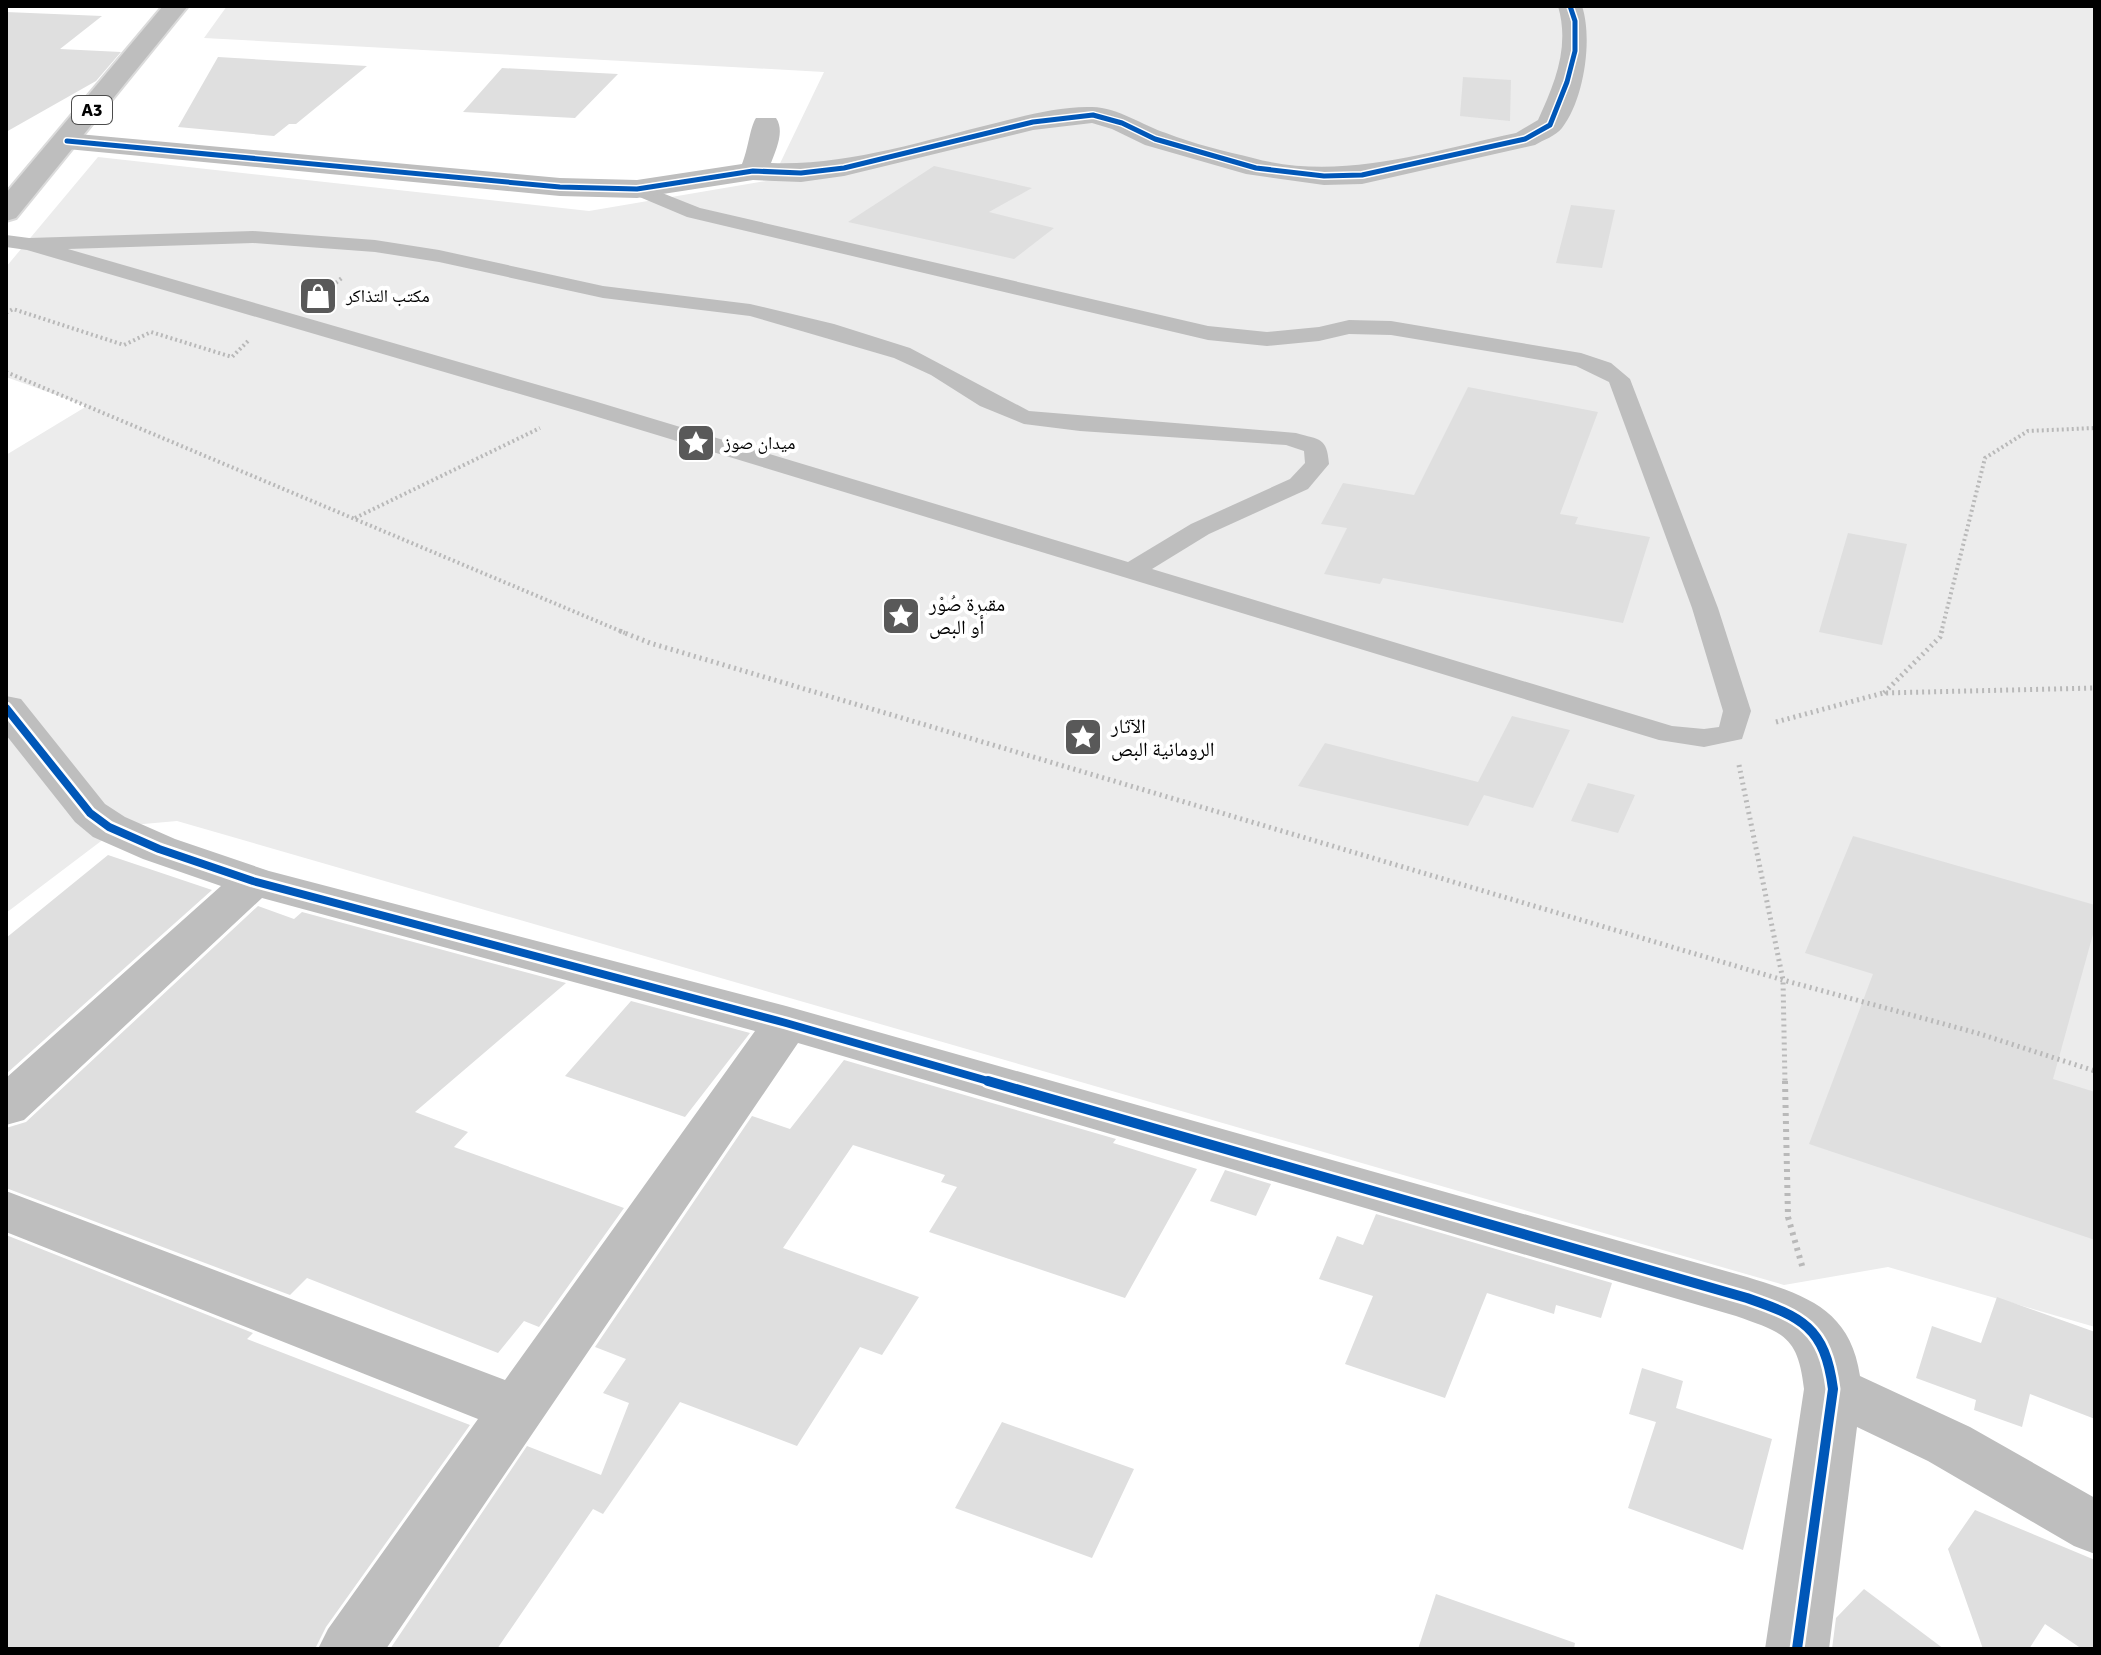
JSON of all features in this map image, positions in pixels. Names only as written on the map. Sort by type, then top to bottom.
[{"type":"main road","name":"A3","points":[[6,212],[176,6]]},
{"type":"main road","points":[[67,141],[560,187],[637,189],[753,171],[801,173],[844,168],[1033,122],[1093,115],[1122,123],[1155,139],[1256,168],[1324,176],[1362,175],[1525,139],[1550,125],[1574,61],[1576,36],[1570,6]]},
{"type":"main road","points":[[753,171],[761,156],[766,124]]},
{"type":"main road","points":[[6,708],[90,813],[109,827],[159,849],[253,881],[786,1023],[1747,1298],[1801,1318],[1828,1364],[1949,1444],[2095,1528]]},
{"type":"main road","points":[[6,1107],[253,881]]},
{"type":"main road","points":[[350,1649],[786,1023]]},
{"type":"main road","points":[[6,1211],[516,1409]]},
{"type":"main road","points":[[1797,1649],[1828,1364]]},
{"type":"lane","points":[[17,242],[586,406],[1669,734],[1704,738],[1732,733],[1737,711],[1705,608],[1619,379],[1603,368],[1554,355],[1391,328],[1349,327],[1319,334],[1267,339],[1208,333],[709,217],[637,189]]},
{"type":"lane","points":[[17,242],[253,237],[324,240],[439,256],[603,292],[750,310],[826,329],[902,353],[939,370],[988,401],[1024,417],[1080,424],[1288,438],[1316,447],[1317,464],[1299,484],[1200,529],[1129,572]]},
{"type":"path","points":[[6,313],[13,309],[124,345],[151,332],[232,357],[252,337]]},
{"type":"path","points":[[6,372],[650,643],[1783,980],[1977,1033],[2095,1071]]},
{"type":"path","points":[[354,519],[586,406]]},
{"type":"path","points":[[1883,693],[1940,637],[1985,458],[2028,431],[2095,428]]},
{"type":"path","points":[[1828,1364],[1788,1217],[1783,980],[1732,733],[1883,693],[2095,688]]},
{"type":"shaded area","name":"الآثار الرومانية البص","points":[[227,6],[2095,6],[2095,1327],[1888,1267],[1784,1285],[177,821],[121,826],[6,913],[6,455],[87,406],[6,377],[6,267],[98,157],[589,211],[772,180],[824,72],[204,38]]},
{"type":"building","points":[[6,12],[102,16],[60,49],[121,52],[96,81],[6,132]]},
{"type":"building","points":[[218,57],[367,66],[296,124],[289,124],[274,136],[178,127]]},
{"type":"building","points":[[502,68],[618,74],[575,118],[463,112]]},
{"type":"building","points":[[1463,77],[1511,80],[1510,121],[1460,116]]},
{"type":"building","points":[[934,166],[1032,188],[989,212],[1054,228],[1014,259],[848,222]]},
{"type":"building","points":[[1571,205],[1615,210],[1602,268],[1556,263]]},
{"type":"building","points":[[1468,387],[1598,412],[1560,514],[1578,517],[1575,524],[1650,537],[1623,623],[1383,578],[1380,584],[1324,574],[1347,528],[1321,524],[1343,483],[1414,495]]},
{"type":"building","points":[[1848,533],[1907,544],[1882,645],[1819,632]]},
{"type":"building","points":[[1512,716],[1570,730],[1533,808],[1484,795],[1468,826],[1298,786],[1325,743],[1478,782]]},
{"type":"building","points":[[1588,783],[1635,795],[1618,833],[1571,821]]},
{"type":"building","points":[[1853,836],[2095,905],[2095,927],[2053,1079],[2095,1092],[2095,1240],[1809,1144],[1873,974],[1805,953]]},
{"type":"building","points":[[108,855],[212,890],[6,1074],[6,938]]},
{"type":"building","points":[[258,906],[294,919],[302,912],[566,983],[415,1112],[468,1132],[454,1147],[624,1208],[539,1327],[524,1321],[498,1353],[307,1278],[290,1295],[6,1188],[6,1128],[26,1122]]},
{"type":"building","points":[[631,1001],[750,1033],[685,1117],[565,1076]]},
{"type":"building","points":[[844,1060],[1116,1139],[1113,1143],[1197,1169],[1125,1298],[929,1232],[957,1187],[941,1182],[945,1175],[853,1145],[783,1248],[919,1297],[882,1355],[860,1347],[797,1446],[680,1402],[603,1514],[593,1509],[497,1649],[390,1649],[527,1446],[601,1475],[629,1403],[603,1393],[626,1359],[595,1347],[752,1116],[790,1129]]},
{"type":"building","points":[[1225,1170],[1271,1184],[1256,1216],[1210,1201]]},
{"type":"building","points":[[1376,1214],[1612,1283],[1601,1318],[1556,1305],[1554,1314],[1487,1293],[1445,1398],[1345,1364],[1373,1296],[1319,1279],[1337,1236],[1363,1245]]},
{"type":"building","points":[[6,1235],[253,1333],[247,1339],[470,1425],[326,1627],[315,1649],[6,1649]]},
{"type":"building","points":[[1997,1297],[2095,1332],[2095,1419],[2030,1394],[2022,1427],[1974,1410],[1976,1400],[1916,1378],[1932,1326],[1981,1343]]},
{"type":"building","points":[[1642,1368],[1683,1381],[1676,1408],[1772,1439],[1743,1550],[1628,1508],[1656,1422],[1629,1414]]},
{"type":"building","points":[[1002,1422],[1134,1469],[1092,1558],[955,1508]]},
{"type":"building","points":[[1975,1510],[2095,1560],[2095,1649],[2082,1649],[2045,1624],[2029,1649],[1983,1649],[1948,1549]]},
{"type":"building","points":[[1864,1589],[1944,1649],[1832,1649],[1836,1618]]},
{"type":"building","points":[[1436,1594],[1575,1643],[1574,1649],[1418,1649]]},
{"type":"cycle path","points":[[67,141],[560,187],[637,189],[753,171],[801,173],[844,168],[1033,122],[1093,115],[1122,123],[1155,139],[1256,168],[1324,176],[1362,175],[1525,139],[1550,125],[1575,51],[1575,21],[1570,6]]},
{"type":"cycle path","points":[[6,708],[90,813],[109,827],[159,849],[253,881],[786,1023],[1747,1298],[1798,1318],[1819,1337],[1830,1367],[1833,1389],[1797,1649]]},
{"type":"place","name":"مكتب التذاكر","points":[[318,296]]},
{"type":"place","name":"ميدان صوز","points":[[696,443]]},
{"type":"place","name":"مقبرة صُوْر أو البص","points":[[901,616]]},
{"type":"place","name":"الآثار الرومانية البص","points":[[1083,737]]}]
